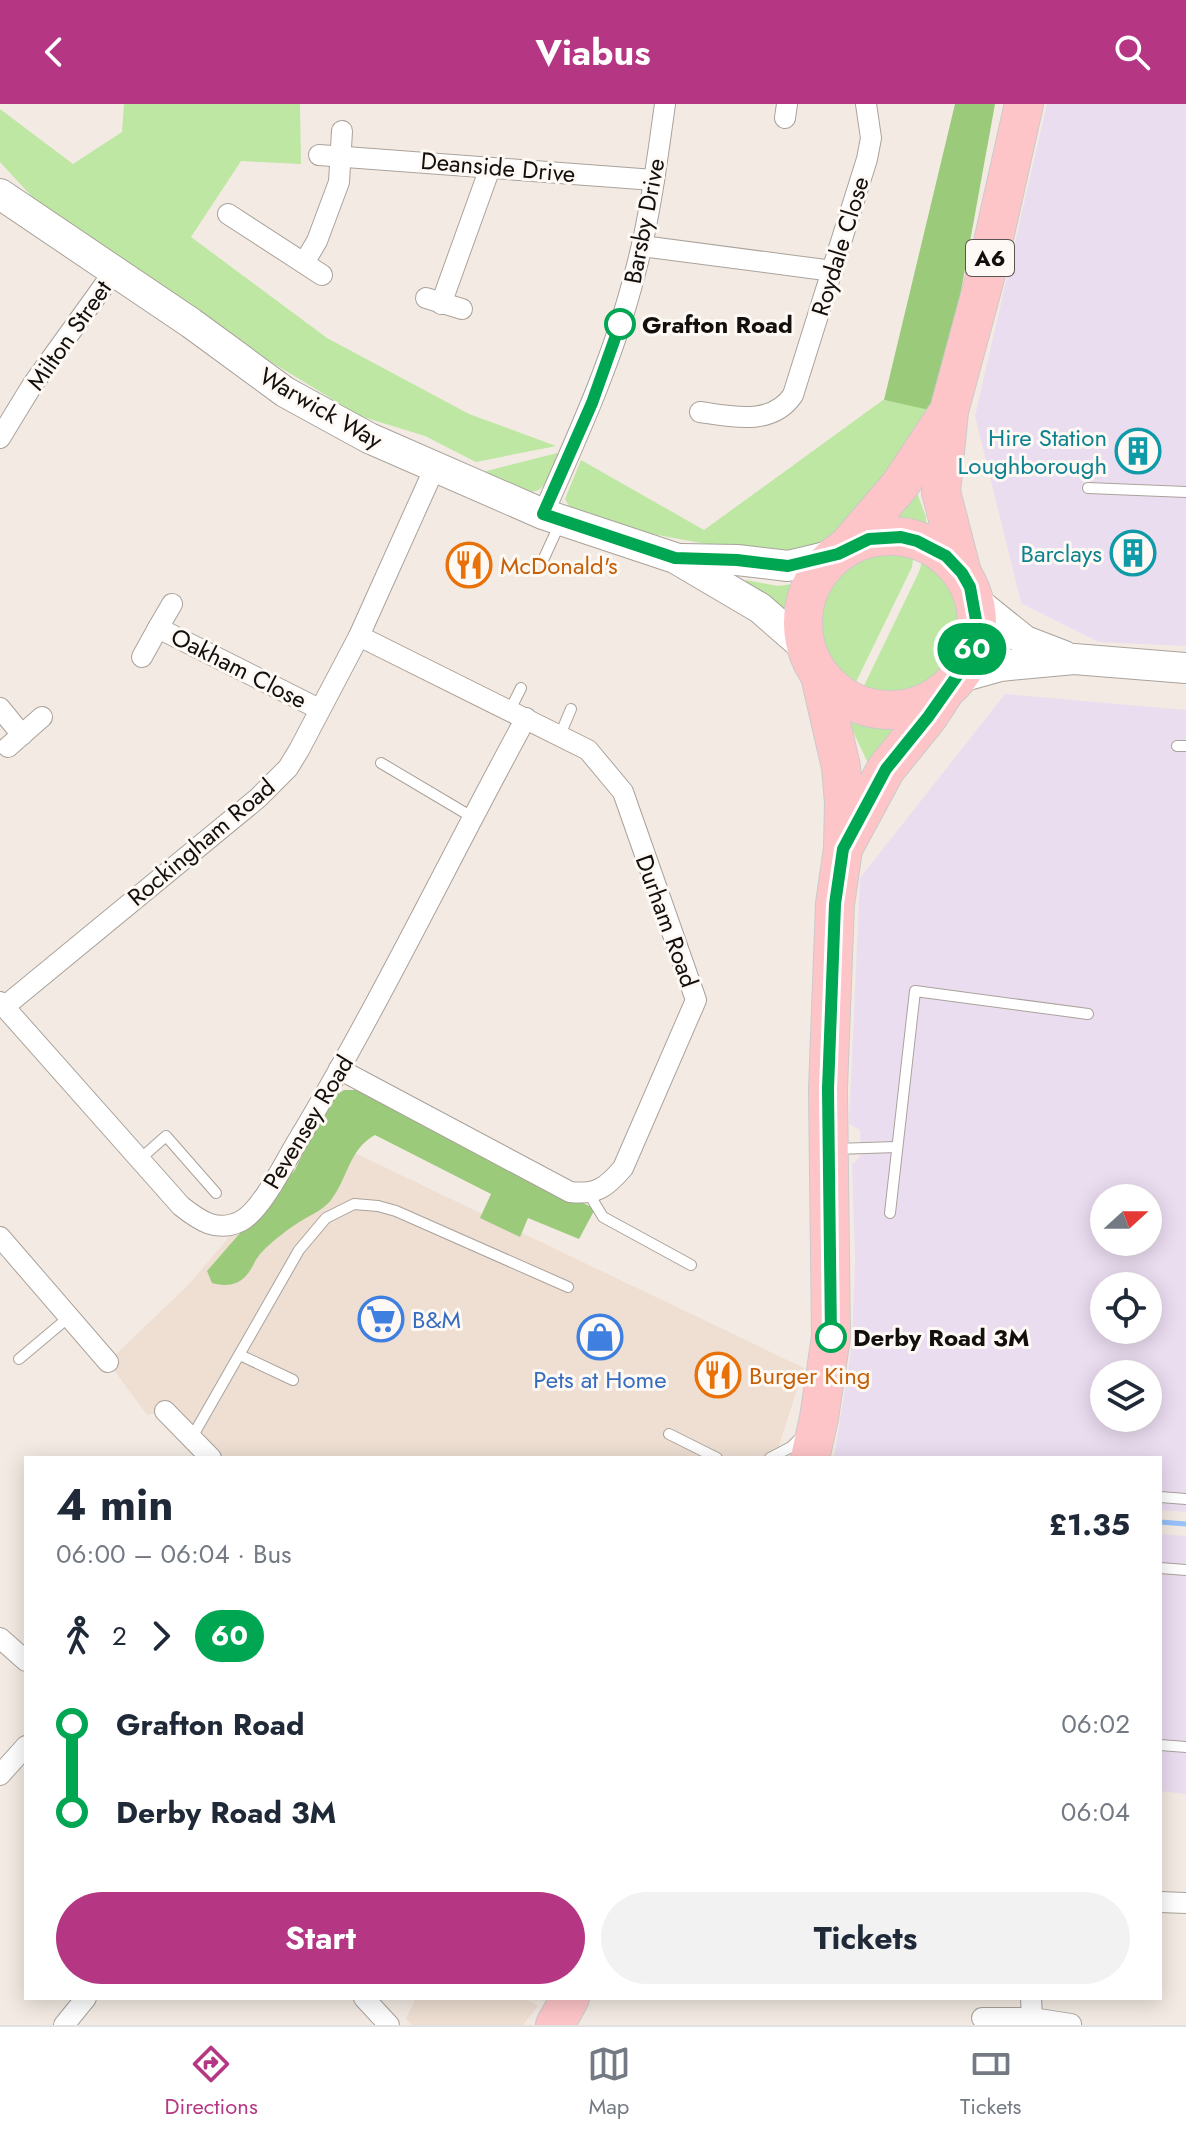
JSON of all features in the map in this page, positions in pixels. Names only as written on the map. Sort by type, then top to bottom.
[{"type":"highway","name":"A6","points":[[843,849],[886,769],[969,659],[975,640],[968,586],[941,492],[949,411],[985,278],[1024,104]]},
{"type":"highway","name":"A6","points":[[810,1456],[831,1337],[828,1149],[835,904],[843,849],[844,803],[841,767],[802,623],[808,593],[824,566],[842,551],[900,485],[949,411]]},
{"type":"highway","points":[[842,551],[877,538],[909,539],[946,556],[968,586]]},
{"type":"highway","points":[[813,662],[837,693],[851,702],[877,710],[919,705],[952,683]]},
{"type":"highway","points":[[555,2025],[569,2000]]},
{"type":"street","name":"Barsby Drive","points":[[552,517],[610,356],[642,246],[665,104]]},
{"type":"street","name":"Roydale Close","points":[[709,418],[774,413],[787,404],[797,385],[867,159],[871,138],[866,104]]},
{"type":"street","points":[[304,263],[317,241],[339,182],[342,131]]},
{"type":"street","name":"Deanside Drive","points":[[319,155],[654,180]]},
{"type":"street","points":[[462,309],[433,301],[490,168]]},
{"type":"street","name":"Warwick Way","points":[[0,194],[191,323],[285,392],[369,438],[552,517],[675,558],[760,608],[813,662]]},
{"type":"street","points":[[228,214],[322,275]]},
{"type":"street","points":[[642,246],[833,271]]},
{"type":"street","name":"Milton Street","points":[[0,438],[33,384],[113,273]]},
{"type":"street","name":"Rockingham Road","points":[[2,1004],[273,785],[299,750],[359,636],[435,467]]},
{"type":"street","name":"Warwick Way","points":[[675,558],[788,566],[842,551]]},
{"type":"street","points":[[968,586],[1025,641],[1074,659]]},
{"type":"street","name":"Oakham Close","points":[[142,657],[172,604]]},
{"type":"street","name":"Oakham Close","points":[[158,628],[319,709]]},
{"type":"street","name":"Durham Road","points":[[359,636],[588,750],[623,792],[696,1000],[623,1168],[610,1183],[589,1194]]},
{"type":"street","points":[[952,683],[1000,666],[1074,659],[1186,668]]},
{"type":"street","points":[[0,708],[15,741],[42,717]]},
{"type":"street","name":"Pevensey Road","points":[[2,1004],[181,1206],[209,1225],[225,1226],[244,1220],[266,1195],[339,1069],[472,817],[518,714]]},
{"type":"street","points":[[339,1069],[460,1125],[570,1192],[589,1194]]},
{"type":"street","points":[[0,1237],[108,1362]]},
{"type":"street","points":[[165,1411],[207,1456]]},
{"type":"street","points":[[0,1638],[24,1659]]},
{"type":"street","points":[[0,1775],[24,1748]]},
{"type":"street","points":[[1162,1902],[1186,1903]]},
{"type":"street","points":[[64,2025],[84,2000]]},
{"type":"street","points":[[366,2000],[389,2025]]},
{"type":"street","points":[[982,2018],[1032,2008],[1071,2024]]},
{"type":"lane","points":[[1088,488],[1186,492]]},
{"type":"lane","points":[[544,558],[552,517]]},
{"type":"lane","points":[[518,714],[521,688]]},
{"type":"lane","points":[[560,735],[571,709]]},
{"type":"lane","points":[[381,763],[472,817]]},
{"type":"lane","points":[[890,1213],[915,991],[1088,1014]]},
{"type":"lane","points":[[140,1159],[166,1136],[216,1193]]},
{"type":"lane","points":[[828,1149],[897,1147]]},
{"type":"lane","points":[[589,1194],[603,1217],[691,1265]]},
{"type":"lane","points":[[191,1439],[299,1250],[326,1218],[354,1204],[396,1211],[568,1287]]},
{"type":"lane","points":[[19,1359],[69,1317]]},
{"type":"lane","points":[[240,1355],[293,1380]]},
{"type":"lane","points":[[774,1456],[791,1447],[819,1418]]},
{"type":"lane","points":[[669,1434],[714,1456]]},
{"type":"lane","points":[[1162,1497],[1186,1499]]},
{"type":"lane","points":[[1162,1568],[1186,1570]]},
{"type":"lane","points":[[1162,1745],[1186,1747]]},
{"type":"shaded area","points":[[1047,104],[1186,104],[1186,646],[1099,642],[1021,603],[975,416]]},
{"type":"shaded area","points":[[1005,694],[1186,710],[1186,1512],[1162,1510],[1162,1456],[834,1456],[852,1344],[855,1260],[852,1165],[861,1155],[860,1130],[849,1124],[860,878]]},
{"type":"shaded area","points":[[305,1129],[804,1368],[776,1456],[209,1456],[165,1411],[147,1415],[108,1362],[188,1285],[265,1195]]},
{"type":"shaded area","points":[[1162,1534],[1186,1536],[1186,1794],[1162,1791]]},
{"type":"shaded area","points":[[415,2000],[528,2000],[538,2006],[523,2025],[412,2025],[406,2019]]},
{"type":"green space","points":[[124,104],[300,104],[301,164],[241,161],[191,237],[327,338],[469,414],[556,446],[476,462],[425,436],[360,416],[268,360],[35,200],[0,162],[0,109],[73,164],[122,132]]},
{"type":"green space","points":[[955,104],[995,104],[939,412],[884,400]]},
{"type":"green space","points":[[883,400],[941,411],[836,532],[804,551],[760,551],[659,535],[580,514],[565,499],[581,460],[704,530]]},
{"type":"green space","points":[[559,455],[549,478],[540,489],[534,491],[510,487],[479,473]]},
{"type":"green space","points":[[917,493],[926,517],[927,534],[884,526]]},
{"type":"green space","points":[[914,551],[912,567],[853,688],[824,662],[818,651],[812,627],[816,600],[823,585],[837,569],[849,562],[870,554]]},
{"type":"green space","points":[[924,555],[942,567],[964,601],[966,639],[958,663],[917,693],[885,697],[861,692],[919,572]]},
{"type":"green space","points":[[792,574],[804,575],[790,614],[786,616],[745,582],[778,586],[793,584]]},
{"type":"green space","points":[[851,712],[884,719],[908,718],[868,763],[848,721]]},
{"type":"green space","points":[[344,1090],[357,1090],[375,1096],[595,1209],[579,1239],[528,1218],[520,1237],[480,1218],[491,1194],[375,1135],[360,1148],[328,1203],[271,1244],[241,1280],[230,1285],[212,1283],[207,1271],[295,1170],[328,1100]]},
{"type":"waterway","points":[[1162,1522],[1186,1524]]},
{"type":"bus line","name":"60","points":[[620,324],[592,403],[543,514],[675,558],[788,566],[838,554],[853,544],[869,539],[901,537],[917,541],[946,556],[962,573],[974,600],[975,640],[969,659],[886,769],[843,849],[835,904],[828,1089],[831,1337]]},
{"type":"place","name":"Grafton Road","points":[[620,324]]},
{"type":"place","name":"Hire Station Loughborough","points":[[1138,451]]},
{"type":"place","name":"Barclays","points":[[1133,553]]},
{"type":"place","name":"McDonald's","points":[[469,565]]},
{"type":"place","name":"B&M","points":[[381,1319]]},
{"type":"place","name":"Pets at Home","points":[[600,1337]]},
{"type":"place","name":"Derby Road 3M","points":[[831,1337]]},
{"type":"place","name":"Burger King","points":[[718,1375]]}]
